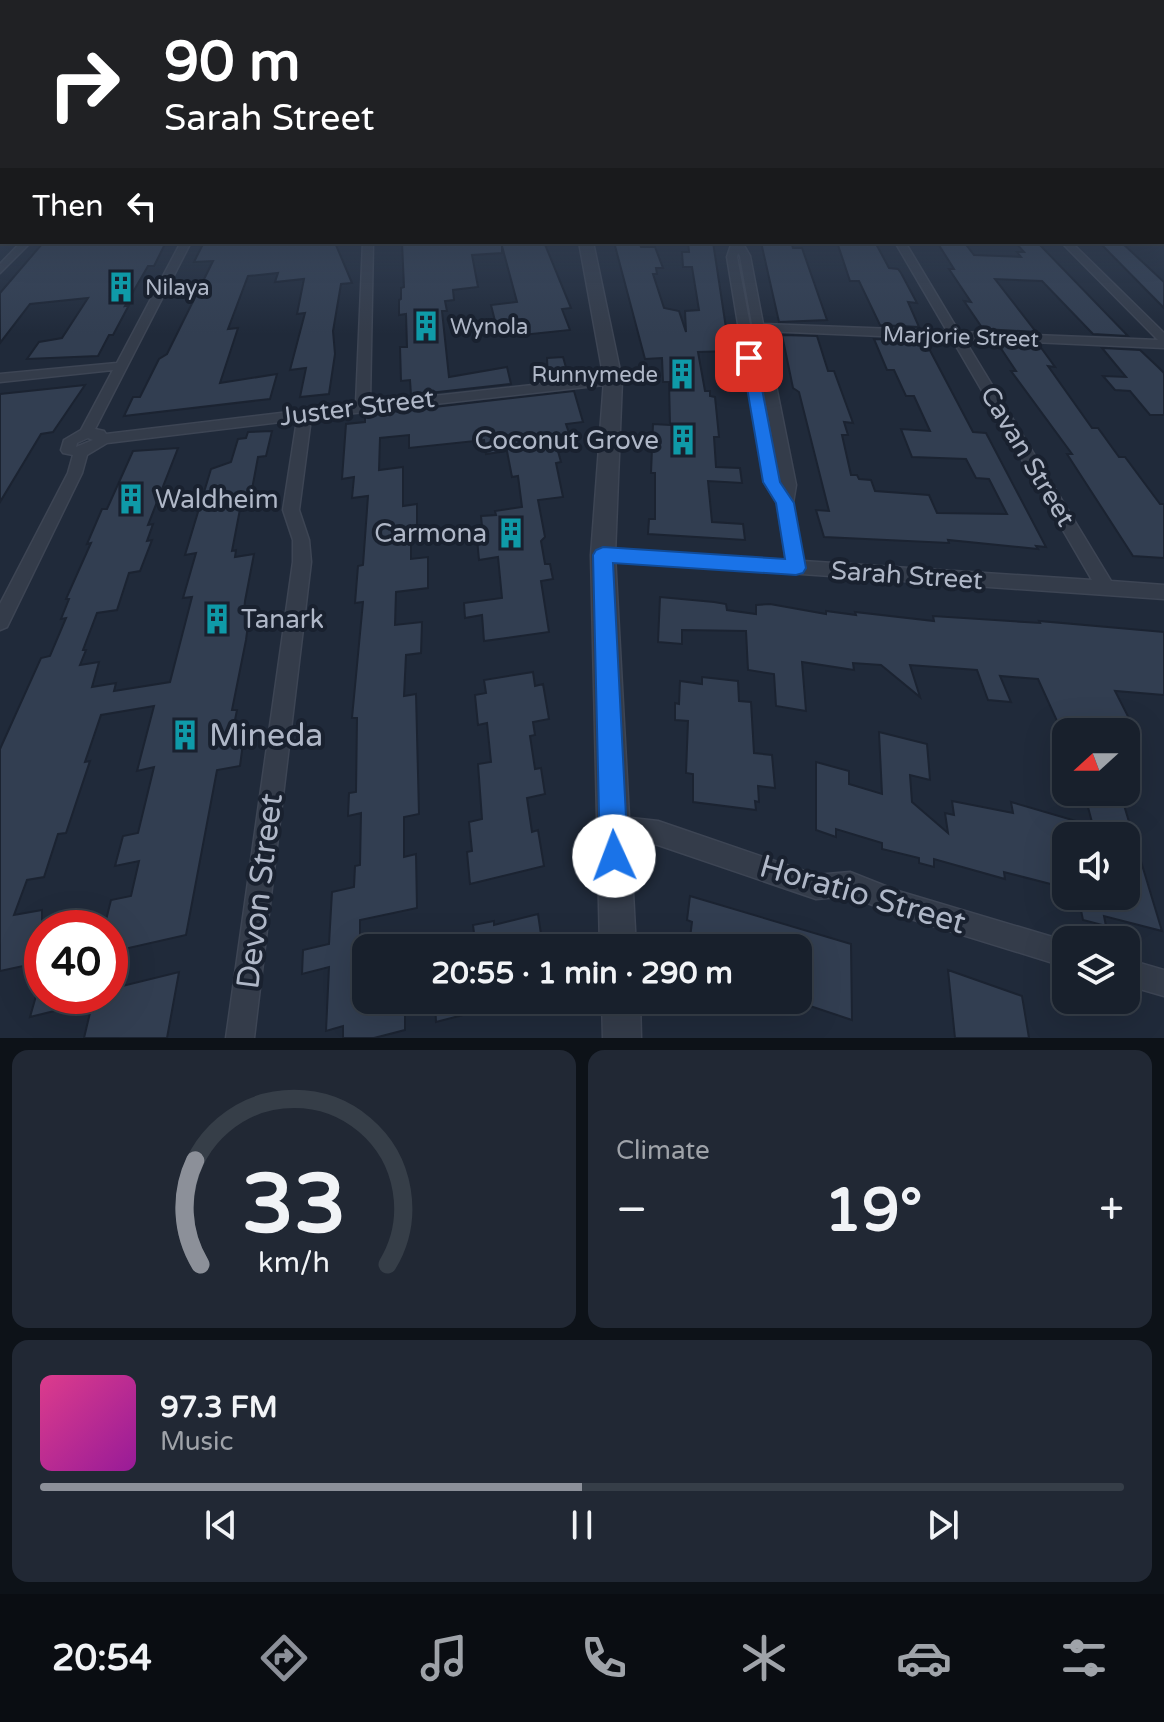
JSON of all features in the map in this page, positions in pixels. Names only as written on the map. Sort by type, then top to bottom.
[{"type":"street","points":[[0,270],[5,260],[24,244]]},
{"type":"street","points":[[86,433],[185,244]]},
{"type":"street","points":[[363,406],[368,244]]},
{"type":"street","points":[[586,244],[613,380],[603,555],[617,934]]},
{"type":"street","points":[[737,244],[732,257],[772,482],[785,503]]},
{"type":"street","points":[[738,244],[745,256],[788,485],[785,503],[796,568]]},
{"type":"street","name":"Cavan Street","points":[[901,244],[1106,588]]},
{"type":"street","points":[[1068,244],[1164,342]]},
{"type":"street","name":"Marjorie Street","points":[[757,327],[1164,342]]},
{"type":"street","points":[[0,378],[119,366]]},
{"type":"street","name":"Juster Street","points":[[101,439],[363,406],[613,380]]},
{"type":"street","name":"Devon Street","points":[[240,1038],[302,562],[301,540],[291,510],[305,413]]},
{"type":"street","points":[[86,433],[96,433],[101,439],[97,445],[81,452],[68,450],[68,444],[86,433]]},
{"type":"street","points":[[0,622],[75,473],[81,452]]},
{"type":"street","name":"Sarah Street","points":[[603,555],[1164,592]]},
{"type":"street","name":"Horatio Street","points":[[613,828],[643,830],[670,837],[816,887],[850,884],[898,903],[1052,950]]},
{"type":"street","points":[[1140,976],[1164,983]]},
{"type":"street","points":[[621,1014],[622,1038]]},
{"type":"building","points":[[42,244],[165,244],[154,266],[148,266],[125,306],[129,305],[113,335],[109,335],[98,356],[27,359],[39,342],[62,338],[88,298],[30,304],[0,343],[0,293]]},
{"type":"building","points":[[203,244],[336,245],[352,283],[341,284],[333,331],[335,354],[329,394],[300,397],[306,368],[290,370],[305,313],[297,314],[304,279],[275,282],[278,273],[248,276],[228,329],[238,328],[220,383],[277,374],[270,399],[124,416],[133,397],[140,397],[159,359],[167,354],[213,261],[194,262]]},
{"type":"building","points":[[402,244],[545,244],[571,308],[562,309],[570,330],[522,335],[519,322],[496,325],[491,305],[517,302],[502,246],[502,253],[472,255],[478,287],[453,290],[454,300],[445,301],[447,311],[442,311],[449,377],[507,367],[511,384],[411,395],[410,380],[401,381],[400,347],[407,347],[406,314],[399,315],[401,288],[404,287]]},
{"type":"building","points":[[615,244],[655,247],[663,268],[656,268],[657,274],[653,274],[664,308],[679,311],[686,332],[685,311],[699,310],[692,267],[683,267],[682,252],[689,252],[688,244],[713,244],[726,328],[734,351],[698,352],[705,391],[710,391],[710,396],[715,397],[719,437],[714,437],[716,467],[740,468],[742,483],[708,481],[712,522],[743,524],[745,540],[648,534],[649,519],[655,519],[655,473],[651,473],[653,424],[670,425],[669,382],[663,382],[662,358],[645,359]]},
{"type":"building","points":[[761,244],[792,244],[793,248],[802,248],[827,320],[779,322]]},
{"type":"building","points":[[838,244],[876,244],[889,268],[898,269],[901,273],[917,303],[908,302],[919,327],[880,325],[859,281],[850,281]]},
{"type":"building","points":[[938,244],[966,244],[974,255],[1021,257],[1017,252],[1024,252],[1017,244],[1039,244],[1128,336],[1093,334],[1042,281],[995,279],[1036,332],[983,329],[964,301],[971,302],[949,269],[954,269]]},
{"type":"building","points":[[1101,244],[1123,244],[1164,282],[1164,308]]},
{"type":"building","points":[[782,335],[817,336],[828,371],[834,371],[853,423],[844,422],[848,435],[842,435],[851,475],[871,480],[875,491],[929,495],[937,513],[1007,514],[989,479],[976,478],[966,459],[912,457],[901,429],[930,431],[914,396],[906,396],[894,370],[887,370],[874,339],[925,341],[973,432],[986,433],[1046,547],[1036,546],[1038,549],[948,540],[949,543],[824,537],[816,510],[829,511],[799,392],[793,388]]},
{"type":"building","points":[[998,344],[1039,345],[1055,367],[1048,366],[1092,428],[1098,428],[1119,457],[1125,457],[1160,504],[1164,504],[1164,558],[1133,556],[1067,454],[1072,454],[1011,371],[1016,371]]},
{"type":"building","points":[[1102,348],[1140,350],[1164,373],[1164,415],[1150,415],[1130,391],[1115,390],[1103,376],[1126,377]]},
{"type":"building","points":[[563,357],[569,378],[548,380],[547,358]]},
{"type":"building","points":[[85,385],[53,432],[41,434],[0,502],[0,394]]},
{"type":"building","points":[[574,391],[583,422],[566,424],[572,442],[556,444],[561,462],[556,463],[563,497],[538,500],[545,537],[541,541],[545,564],[550,564],[553,579],[541,581],[549,632],[484,641],[482,615],[465,618],[464,603],[502,598],[498,557],[479,560],[476,527],[482,526],[481,516],[522,507],[518,476],[512,477],[507,451],[486,454],[484,440],[409,448],[409,435],[380,438],[379,470],[403,467],[403,506],[417,504],[417,528],[411,529],[411,559],[428,557],[428,588],[396,592],[395,625],[422,622],[421,653],[406,655],[404,696],[416,694],[419,814],[404,817],[404,857],[416,854],[417,908],[360,920],[360,934],[352,934],[352,1014],[405,1014],[405,1030],[374,1038],[343,1038],[343,1026],[326,1031],[329,967],[302,974],[303,950],[329,944],[332,892],[354,887],[355,866],[360,865],[361,813],[348,816],[349,793],[356,792],[357,718],[352,718],[363,602],[355,603],[358,566],[363,565],[368,496],[352,498],[354,477],[342,479],[346,424],[365,422],[365,415]]},
{"type":"building","points":[[272,431],[266,456],[258,457],[250,500],[246,501],[245,508],[240,509],[232,551],[236,550],[235,557],[254,554],[245,601],[244,611],[250,610],[232,710],[237,710],[230,745],[243,743],[240,766],[217,770],[186,935],[128,948],[128,910],[108,910],[111,900],[131,896],[139,861],[115,866],[123,836],[138,833],[154,767],[137,771],[154,706],[101,715],[85,762],[90,761],[66,833],[58,834],[44,877],[27,880],[14,915],[24,913],[24,966],[0,971],[0,749],[41,658],[50,656],[66,618],[61,619],[69,599],[66,599],[91,543],[87,544],[102,509],[107,509],[133,451],[178,448],[148,525],[153,524],[147,541],[152,540],[140,571],[129,573],[117,610],[97,613],[80,665],[99,662],[92,687],[116,683],[114,691],[170,682],[192,597],[183,598],[196,553],[185,555],[211,469],[231,462],[238,439],[246,438],[248,432]]},
{"type":"building","points":[[660,597],[726,604],[727,610],[756,614],[756,605],[770,604],[826,614],[826,611],[856,615],[855,612],[934,621],[933,616],[1039,621],[1164,632],[1164,695],[1115,691],[1129,718],[1056,718],[1038,679],[1000,676],[1011,702],[988,700],[977,670],[910,665],[920,697],[881,665],[853,663],[854,670],[802,662],[806,711],[776,706],[774,674],[748,670],[746,631],[682,630],[682,644],[658,642]]},
{"type":"building","points":[[533,672],[535,686],[543,684],[549,719],[533,722],[535,735],[530,736],[535,769],[541,768],[545,794],[527,798],[532,832],[538,830],[544,866],[470,884],[467,852],[472,851],[469,822],[482,819],[478,764],[491,762],[487,723],[478,725],[475,695],[486,693],[484,680]]},
{"type":"building","points":[[702,677],[738,681],[739,701],[751,702],[754,753],[772,755],[775,788],[758,786],[756,810],[693,802],[693,774],[686,773],[688,721],[675,720],[675,703],[679,704],[680,681],[702,684]]},
{"type":"building","points":[[879,732],[927,744],[930,780],[910,775],[912,802],[948,833],[945,813],[954,815],[952,801],[1013,813],[1011,802],[1079,822],[1052,822],[1052,884],[1004,872],[1005,879],[934,859],[934,867],[919,863],[919,858],[882,849],[882,843],[836,829],[836,837],[816,830],[816,762],[849,771],[849,784],[882,794]]},
{"type":"building","points":[[1088,806],[1124,806],[1129,822],[1092,822]]},
{"type":"building","points":[[1140,858],[1162,931],[1104,916],[1106,926],[1083,920],[1081,910],[1140,910]]},
{"type":"building","points":[[690,896],[851,944],[852,1020],[812,1007],[812,934],[690,934],[692,922],[687,920]]},
{"type":"building","points":[[538,914],[541,934],[470,934],[474,933],[473,925],[494,921],[494,925]]},
{"type":"building","points":[[948,970],[1022,996],[1029,1038],[955,1038]]},
{"type":"building","points":[[179,972],[167,1038],[84,1038],[90,1014],[128,1014],[128,985]]},
{"type":"building","points":[[436,1014],[463,1014],[463,1015],[436,1022]]},
{"type":"place","name":"Nilaya","points":[[121,287]]},
{"type":"place","name":"Wynola","points":[[426,326]]},
{"type":"place","name":"Runnymede","points":[[682,374]]},
{"type":"place","name":"Coconut Grove","points":[[683,440]]},
{"type":"place","name":"Waldheim","points":[[131,499]]},
{"type":"place","name":"Carmona","points":[[511,533]]},
{"type":"place","name":"Tanark","points":[[217,619]]},
{"type":"place","name":"Mineda","points":[[185,735]]},
{"type":"route","points":[[614,856],[603,555],[796,568],[785,503],[772,482],[749,358]]}]
